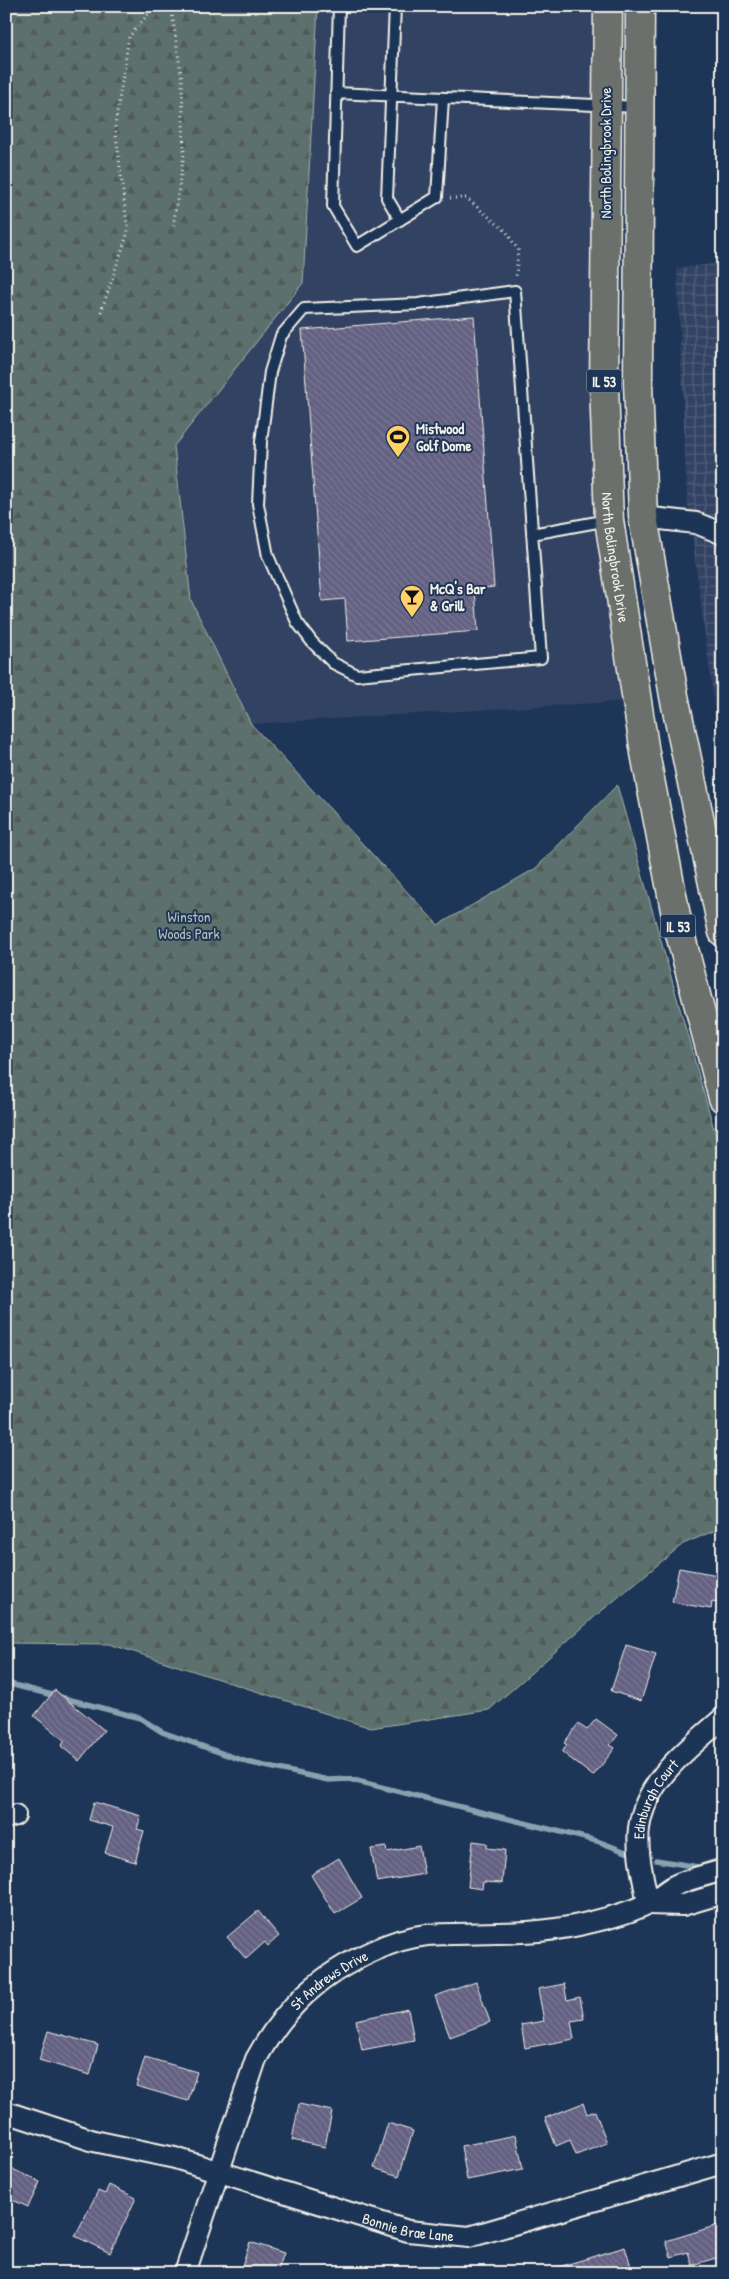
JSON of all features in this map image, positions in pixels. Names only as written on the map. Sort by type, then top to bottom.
[{"type":"main road","name":"North Bolingbrook Drive","points":[[608,6],[605,106],[604,386],[609,520],[645,753],[678,926],[723,1098]]},
{"type":"main road","name":"North Bolingbrook Drive","points":[[640,6],[638,382],[643,517],[674,696],[723,932]]},
{"type":"street","points":[[643,517],[696,523],[723,534]]},
{"type":"street","name":"Edinburgh Court","points":[[648,1904],[641,1865],[639,1829],[650,1793],[659,1779],[682,1755],[723,1718]]},
{"type":"street","name":"St Andrews Drive","points":[[185,2273],[220,2174],[256,2059],[269,2036],[287,2014],[306,1992],[326,1976],[352,1960],[400,1940],[426,1935],[494,1934],[554,1929],[612,1916],[648,1904],[676,1884],[723,1870]]},
{"type":"street","name":"St Andrews Drive","points":[[648,1904],[683,1905],[723,1893]]},
{"type":"street","name":"Bonnie Brae Lane","points":[[6,2112],[94,2142],[175,2158],[220,2174],[280,2190],[408,2231],[469,2237],[723,2163]]},
{"type":"lane","points":[[339,6],[333,206],[357,246],[437,198],[443,98]]},
{"type":"lane","points":[[395,6],[387,198],[400,220]]},
{"type":"lane","points":[[336,93],[639,107]]},
{"type":"lane","points":[[515,291],[541,658],[356,675],[333,663],[312,642],[297,622],[268,556],[258,504],[261,442],[270,372],[281,336],[304,309],[418,304],[515,291]]},
{"type":"lane","points":[[532,534],[609,520]]},
{"type":"path","points":[[101,312],[128,232],[115,126],[129,37],[155,6]]},
{"type":"path","points":[[171,6],[182,80],[184,154],[173,227]]},
{"type":"path","points":[[437,198],[466,198],[506,231],[518,250],[515,291]]},
{"type":"shaded area","points":[[318,6],[593,6],[593,165],[628,701],[251,724],[191,600],[174,445],[303,283]]},
{"type":"shaded area","points":[[723,263],[723,772],[687,498],[677,268]]},
{"type":"green space","name":"Winston Woods Park","points":[[6,6],[318,6],[303,283],[174,446],[191,600],[251,724],[438,925],[536,868],[617,785],[723,1161],[723,1527],[683,1544],[599,1613],[489,1710],[371,1728],[109,1644],[6,1643]]},
{"type":"building","name":"Mistwood Golf Dome","points":[[474,316],[494,587],[475,589],[478,631],[348,641],[345,599],[322,601],[302,330]]},
{"type":"building","points":[[679,1568],[723,1576],[723,1604],[712,1602],[711,1609],[672,1602]]},
{"type":"building","points":[[626,1645],[656,1654],[641,1701],[611,1691]]},
{"type":"building","points":[[55,1690],[104,1730],[79,1761],[61,1746],[65,1741],[34,1716]]},
{"type":"building","points":[[596,1719],[618,1735],[610,1745],[615,1748],[593,1776],[562,1752],[567,1745],[564,1743],[578,1724],[587,1730]]},
{"type":"building","points":[[94,1802],[141,1816],[137,1829],[144,1831],[135,1862],[105,1853],[113,1827],[89,1820]]},
{"type":"building","points":[[473,1841],[487,1843],[487,1848],[505,1850],[502,1883],[483,1882],[482,1889],[468,1887]]},
{"type":"building","points":[[419,1846],[424,1874],[377,1882],[371,1849],[386,1847],[387,1852]]},
{"type":"building","points":[[339,1858],[362,1898],[335,1914],[311,1875]]},
{"type":"building","points":[[258,1911],[279,1936],[268,1946],[265,1942],[246,1959],[227,1937]]},
{"type":"building","points":[[476,1982],[490,2022],[450,2037],[435,1996]]},
{"type":"building","points":[[564,1984],[567,2000],[580,1997],[584,2019],[571,2021],[574,2039],[525,2048],[521,2025],[544,2021],[538,1989]]},
{"type":"building","points":[[408,2009],[414,2040],[362,2050],[356,2020]]},
{"type":"building","points":[[48,2031],[98,2045],[90,2075],[39,2060]]},
{"type":"building","points":[[145,2057],[197,2072],[188,2101],[136,2086]]},
{"type":"building","points":[[583,2103],[587,2114],[595,2111],[607,2143],[576,2155],[570,2140],[556,2146],[545,2118]]},
{"type":"building","points":[[299,2104],[332,2111],[325,2147],[292,2140]]},
{"type":"building","points":[[388,2123],[413,2131],[399,2176],[374,2168]]},
{"type":"building","points":[[516,2135],[523,2169],[467,2180],[461,2146]]},
{"type":"building","points":[[6,2166],[40,2182],[28,2207],[6,2197]]},
{"type":"building","points":[[109,2185],[136,2198],[110,2253],[75,2236],[98,2191],[105,2194]]},
{"type":"building","points":[[718,2225],[723,2241],[723,2256],[692,2265],[688,2252],[671,2257],[666,2241]]},
{"type":"building","points":[[250,2242],[284,2253],[277,2273],[240,2273]]},
{"type":"building","points":[[625,2247],[633,2273],[553,2273],[552,2269]]},
{"type":"waterway","points":[[6,1683],[140,1718],[162,1732],[247,1762],[328,1780],[349,1779],[597,1841],[634,1855]]},
{"type":"waterway","points":[[656,1860],[698,1867],[723,1859]]},
{"type":"place","name":"Mistwood Golf Dome","points":[[398,458]]},
{"type":"place","name":"McQ's Bar & Grill","points":[[412,618]]}]
